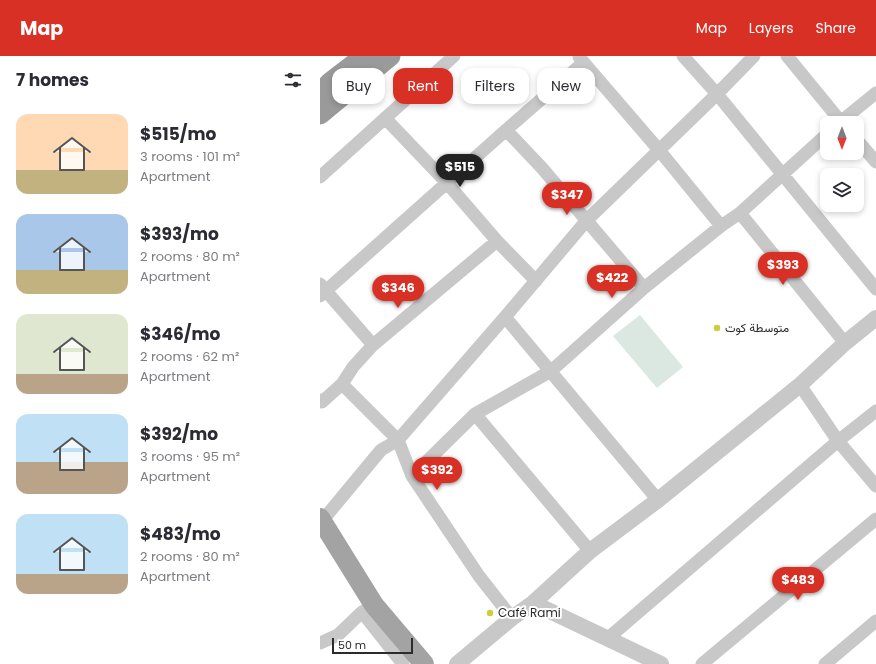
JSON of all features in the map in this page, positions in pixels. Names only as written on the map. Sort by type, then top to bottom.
[{"type":"highway","points":[[320,92],[365,56]]},
{"type":"highway","points":[[320,114],[390,56]]},
{"type":"main road","points":[[321,519],[368,609],[424,664]]},
{"type":"street","points":[[320,177],[454,56]]},
{"type":"street","points":[[683,56],[717,94],[876,289]]},
{"type":"street","points":[[321,519],[381,450],[398,440],[587,220],[754,56]]},
{"type":"street","points":[[787,56],[836,116]]},
{"type":"street","points":[[373,345],[322,290],[447,183],[506,130],[580,59],[659,150],[721,226]]},
{"type":"street","points":[[848,116],[876,93]]},
{"type":"street","points":[[385,118],[447,183],[497,241],[536,281]]},
{"type":"street","points":[[506,130],[542,168],[644,288]]},
{"type":"street","points":[[412,476],[475,414],[551,371],[644,288],[721,226],[740,213],[820,140]]},
{"type":"street","points":[[864,148],[876,162]]},
{"type":"street","points":[[740,213],[845,344]]},
{"type":"street","points":[[320,400],[322,402],[342,384],[353,367],[373,345],[497,241]]},
{"type":"street","points":[[505,317],[658,500]]},
{"type":"street","points":[[457,664],[512,618],[533,603],[590,551],[658,500],[800,385],[876,318]]},
{"type":"street","points":[[342,384],[398,440],[412,476],[479,576],[512,618]]},
{"type":"street","points":[[800,385],[838,441],[876,486]]},
{"type":"street","points":[[607,639],[838,441],[876,411]]},
{"type":"street","points":[[475,414],[590,551]]},
{"type":"street","points":[[702,664],[876,520]]},
{"type":"street","points":[[533,603],[661,664]]},
{"type":"street","points":[[320,643],[338,635],[368,609],[403,664]]},
{"type":"street","points":[[825,664],[876,622]]},
{"type":"shaded area","points":[[640,315],[683,367],[657,388],[613,336]]},
{"type":"place","name":"متوسطة كوت","points":[[717,328]]},
{"type":"place","name":"Café Rami","points":[[490,613]]}]
